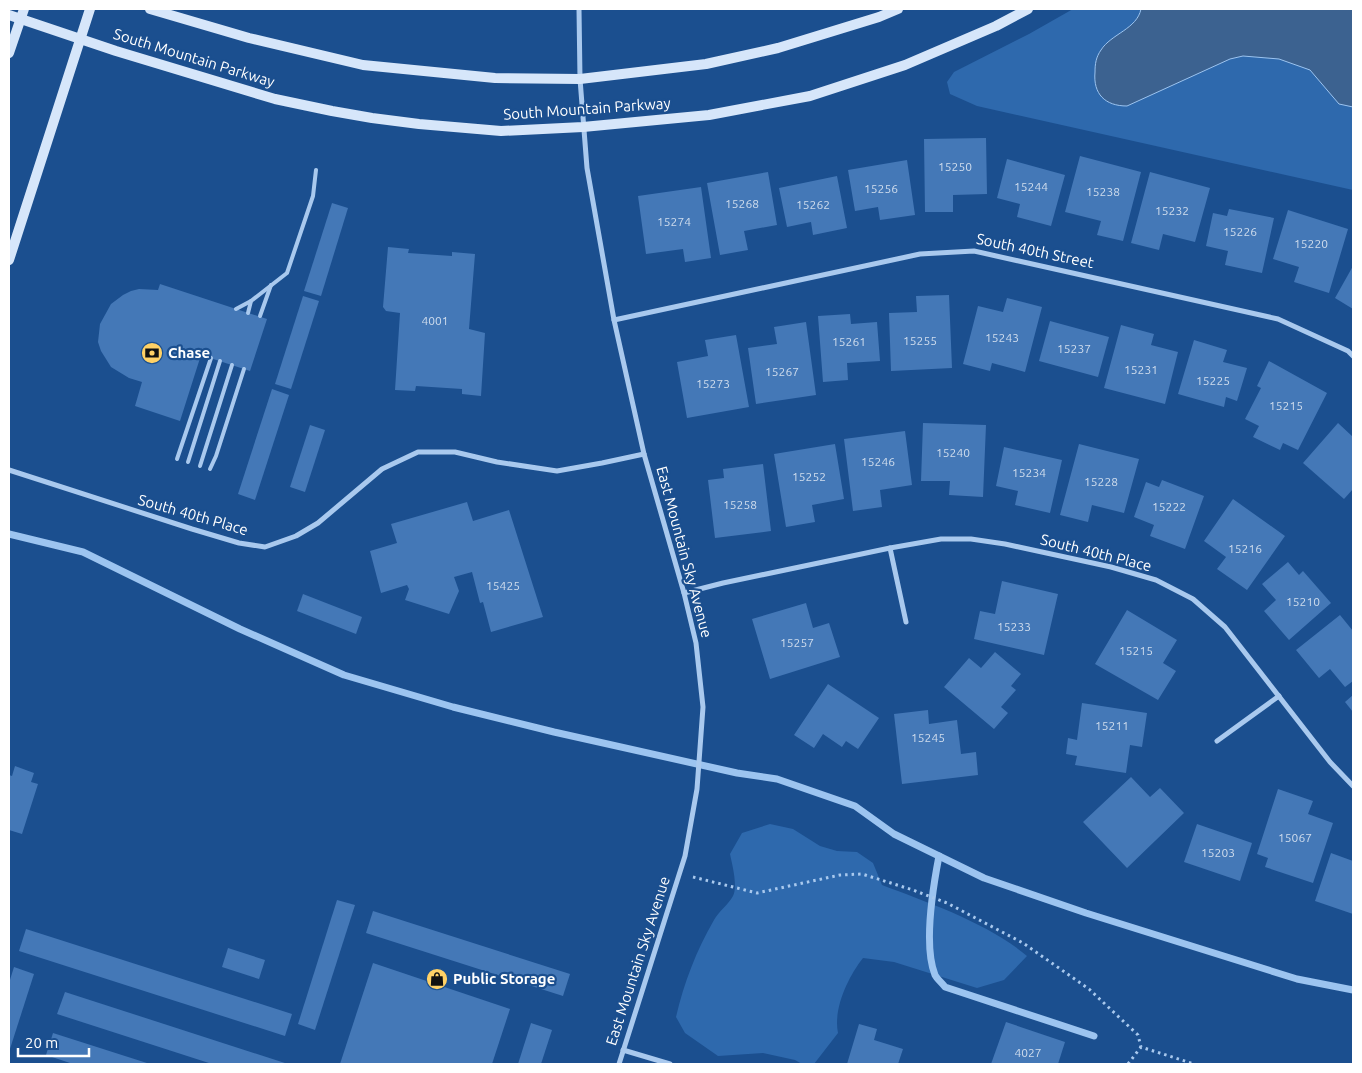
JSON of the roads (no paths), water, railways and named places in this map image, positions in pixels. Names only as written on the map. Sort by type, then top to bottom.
[{"type":"street","points":[[9,260],[90,9]]},
{"type":"street","name":"South Mountain Parkway","points":[[150,9],[249,38],[363,64],[495,78],[580,79],[706,64],[769,50],[869,20],[898,9]]},
{"type":"street","name":"East Mountain Sky Avenue","points":[[579,9],[583,127],[588,168],[614,320],[644,454],[684,593],[696,643],[703,707],[697,789],[685,856],[618,1064]]},
{"type":"street","name":"South Mountain Parkway","points":[[22,14],[80,39],[275,99],[332,111],[419,124],[502,131],[583,127],[709,115],[810,96],[905,65],[996,26],[1028,9]]},
{"type":"street","points":[[9,15],[22,14],[9,53]]},
{"type":"street","name":"South 40th Street","points":[[614,320],[920,254],[974,251],[1278,319],[1348,351],[1353,356]]},
{"type":"street","name":"South 40th Place","points":[[9,470],[211,535],[239,543],[265,547],[296,536],[318,523],[382,469],[418,452],[455,452],[496,462],[557,471],[644,454]]},
{"type":"street","name":"South 40th Place","points":[[684,593],[723,583],[941,539],[971,539],[1005,544],[1111,567],[1156,580],[1193,599],[1225,627],[1330,762],[1353,786]]},
{"type":"street","points":[[890,548],[906,622]]},
{"type":"street","points":[[1217,741],[1279,696]]},
{"type":"street","points":[[623,1050],[670,1064]]},
{"type":"lane","points":[[236,309],[251,301],[287,273],[313,196],[316,170]]},
{"type":"lane","points":[[260,316],[271,286]]},
{"type":"lane","points":[[248,312],[251,301]]},
{"type":"lane","points":[[177,459],[211,358]]},
{"type":"lane","points":[[188,462],[220,361]]},
{"type":"lane","points":[[200,466],[232,365]]},
{"type":"lane","points":[[210,469],[244,369]]},
{"type":"waterway","points":[[9,534],[83,552],[240,629],[344,675],[453,707],[554,732],[737,773],[777,779],[855,806],[894,834],[984,878],[1086,913],[1297,979],[1353,990]]},
{"type":"waterway","points":[[939,856],[929,932],[931,963],[938,980],[945,987],[1094,1036]]},
{"type":"place","name":"Chase","points":[[152,353]]},
{"type":"place","name":"Public Storage","points":[[437,979]]}]
